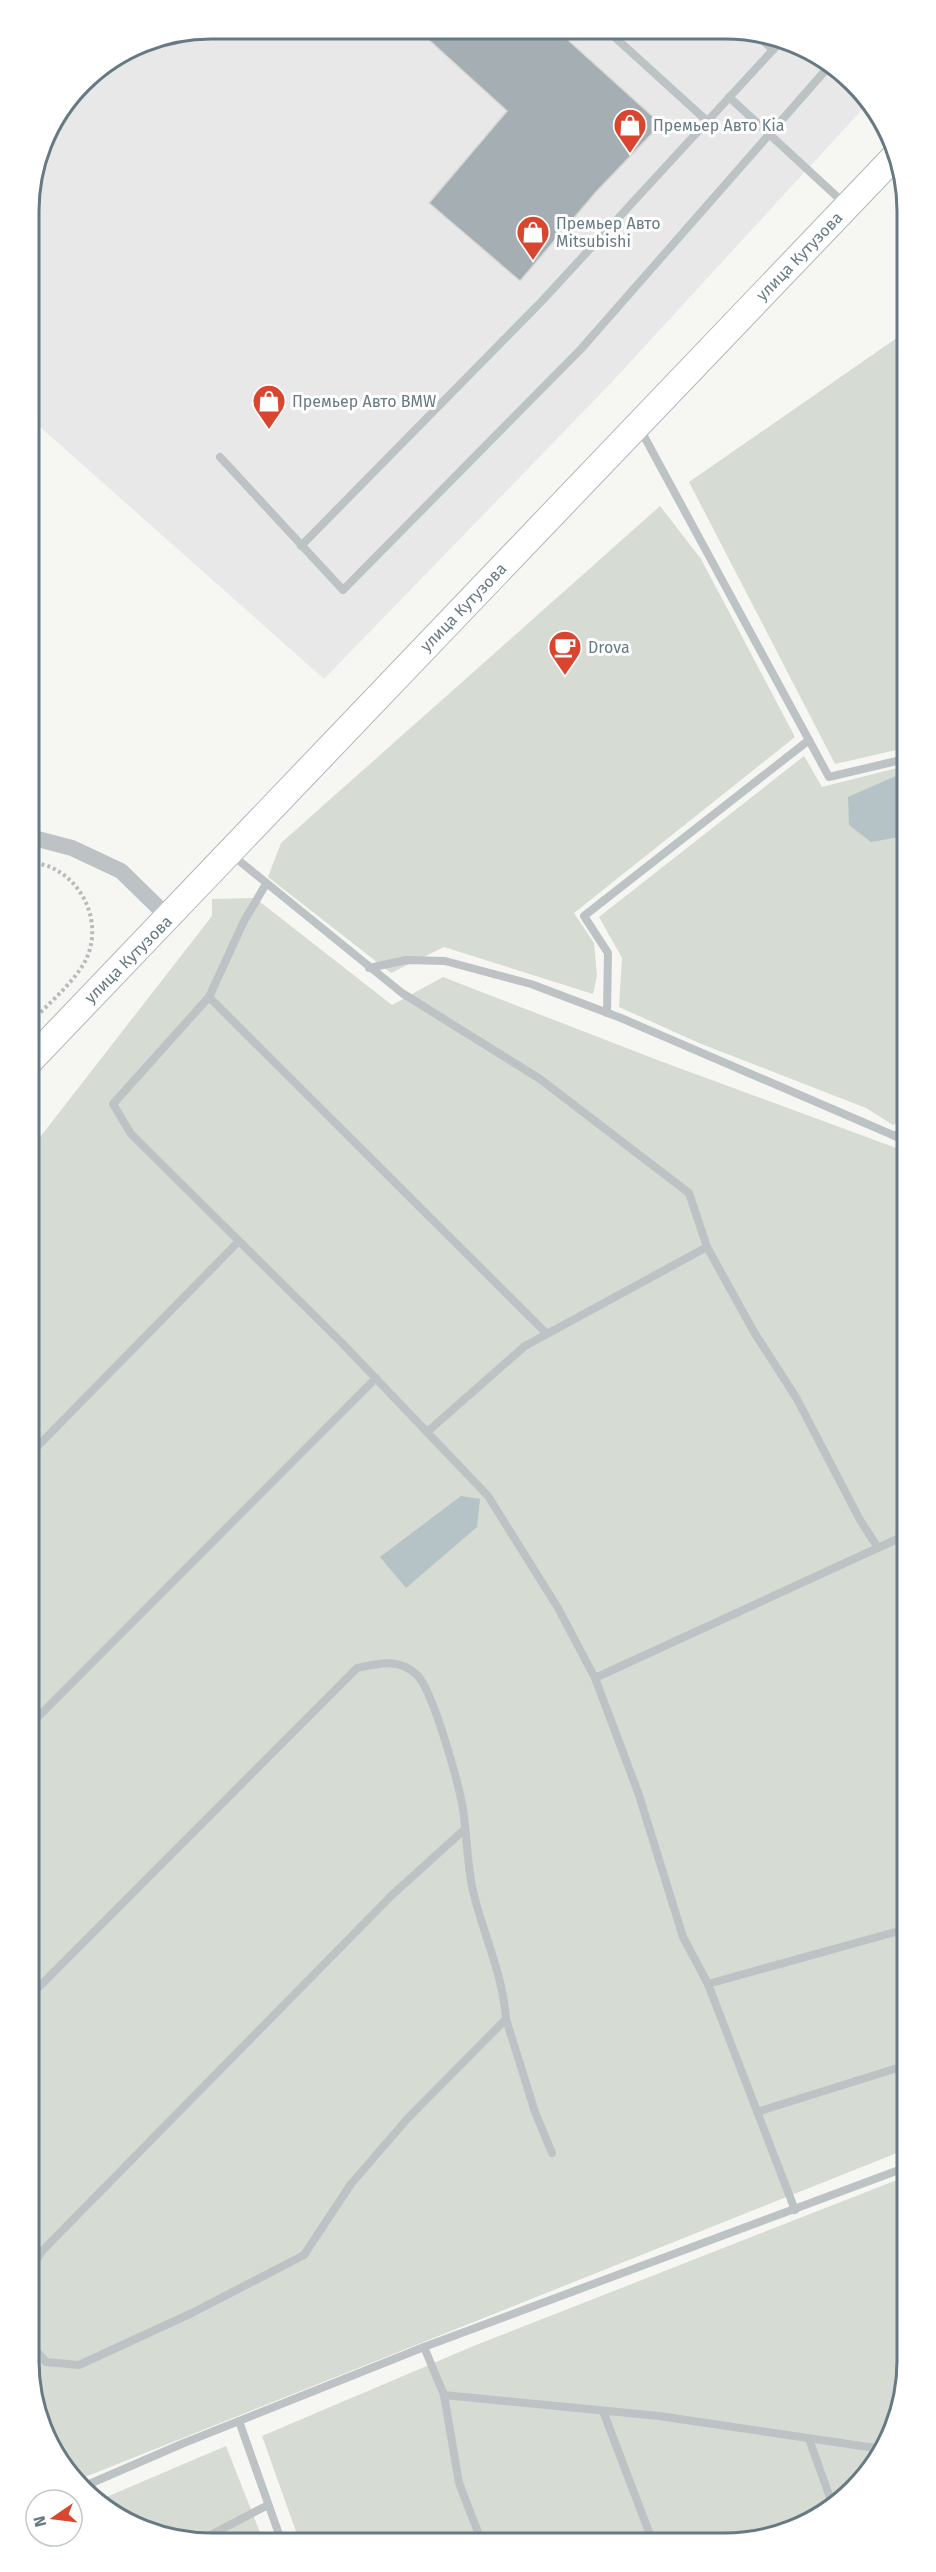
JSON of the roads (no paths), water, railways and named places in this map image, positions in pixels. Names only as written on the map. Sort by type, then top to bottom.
[{"type":"main road","name":"улица Кутузова","points":[[39,1052],[890,162]]},
{"type":"street","points":[[39,840],[72,849],[121,872],[168,918]]},
{"type":"lane","points":[[617,39],[707,121]]},
{"type":"lane","points":[[767,44],[773,50]]},
{"type":"lane","points":[[301,546],[542,301],[776,47]]},
{"type":"lane","points":[[220,457],[343,590],[581,349],[825,71]]},
{"type":"lane","points":[[729,97],[847,206]]},
{"type":"lane","points":[[638,424],[829,777],[897,761]]},
{"type":"lane","points":[[607,1013],[608,952],[584,916],[809,740]]},
{"type":"lane","points":[[230,853],[402,993],[540,1079],[689,1193],[707,1247],[754,1332],[797,1399],[860,1520],[878,1548]]},
{"type":"lane","points":[[266,884],[244,921],[209,997],[113,1104],[131,1134],[376,1378],[488,1496],[558,1608],[595,1678],[639,1795],[682,1937],[708,1984],[795,2210]]},
{"type":"lane","points":[[369,968],[406,960],[445,961],[531,984],[607,1013],[895,1136]]},
{"type":"lane","points":[[209,997],[547,1334]]},
{"type":"lane","points":[[39,1445],[239,1241]]},
{"type":"lane","points":[[427,1432],[525,1346],[707,1247]]},
{"type":"lane","points":[[39,1716],[376,1378]]},
{"type":"lane","points":[[595,1678],[897,1539]]},
{"type":"lane","points":[[39,1988],[357,1668],[376,1663],[398,1663],[418,1676],[433,1707],[463,1807],[473,1890],[504,1992],[506,2019],[535,2112],[552,2153]]},
{"type":"lane","points":[[39,2256],[392,1894],[465,1829]]},
{"type":"lane","points":[[708,1984],[897,1932]]},
{"type":"lane","points":[[39,2354],[46,2362],[79,2364],[192,2313],[304,2255],[358,2176],[408,2118],[506,2019]]},
{"type":"lane","points":[[758,2112],[897,2069]]},
{"type":"lane","points":[[90,2484],[424,2347],[897,2171]]},
{"type":"lane","points":[[424,2347],[444,2395],[459,2483],[478,2533]]},
{"type":"lane","points":[[444,2395],[603,2411],[873,2448]]},
{"type":"lane","points":[[603,2411],[649,2533]]},
{"type":"lane","points":[[239,2421],[278,2533]]},
{"type":"lane","points":[[809,2439],[830,2497]]},
{"type":"lane","points":[[214,2533],[268,2505]]},
{"type":"place","name":"Премьер Авто Kia","points":[[630,154]]},
{"type":"place","name":"Премьер Авто Mitsubishi","points":[[533,261]]},
{"type":"place","name":"Премьер Авто BMW","points":[[269,430]]},
{"type":"place","name":"Drova","points":[[565,676]]}]
